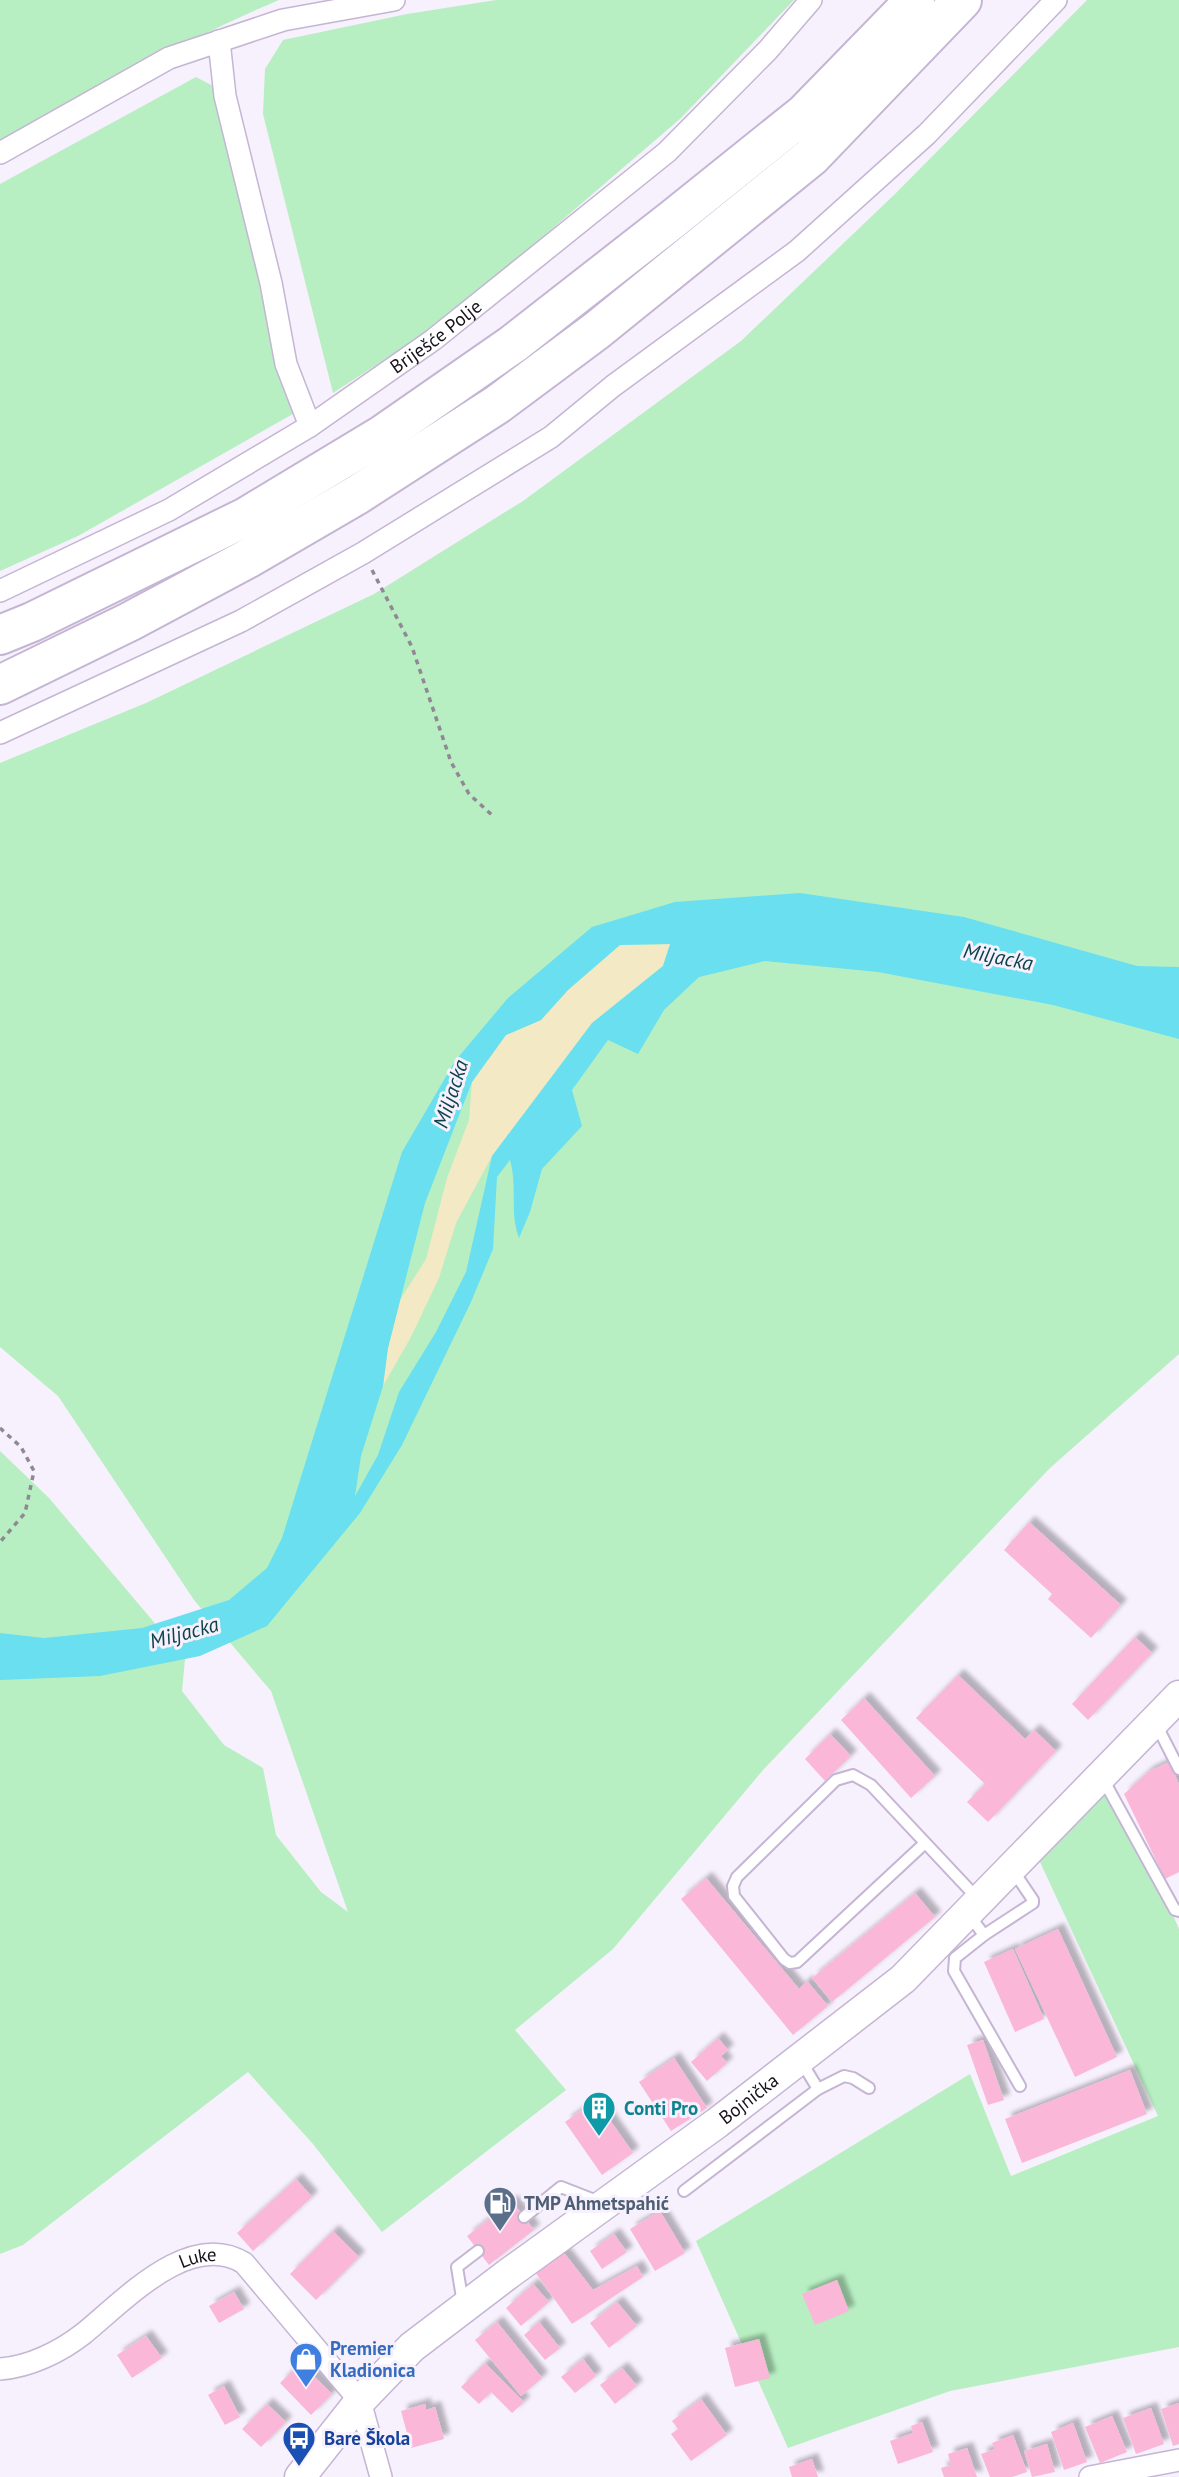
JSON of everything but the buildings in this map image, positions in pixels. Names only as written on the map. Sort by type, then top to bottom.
[{"type":"highway","points":[[0,635],[32,622],[246,517],[392,428],[524,335],[806,113],[915,0]]},
{"type":"highway","points":[[0,685],[129,622],[278,541],[357,495],[498,404],[596,331],[811,157],[962,0]]},
{"type":"main road","name":"Bojnička","points":[[300,2477],[360,2401],[412,2347],[717,2123],[903,1979],[978,1917],[1012,1869],[1179,1696]]},
{"type":"street","points":[[0,153],[169,58],[283,20],[394,0]]},
{"type":"street","name":"Briješće Polje","points":[[0,591],[169,510],[310,426],[433,340],[667,152],[768,50],[811,0]]},
{"type":"street","points":[[0,733],[241,621],[363,552],[551,437],[613,386],[797,251],[927,135],[1056,0]]},
{"type":"street","points":[[219,41],[225,96],[271,283],[286,364],[310,426]]},
{"type":"street","name":"Luke","points":[[0,2369],[21,2367],[65,2346],[126,2297],[192,2256],[220,2253],[244,2263],[360,2401]]},
{"type":"street","points":[[360,2401],[378,2470],[398,2477]]},
{"type":"street","points":[[1090,2477],[1179,2460]]},
{"type":"lane","points":[[1155,1721],[1179,1769]]},
{"type":"lane","points":[[925,1843],[797,1962],[790,1963],[783,1959],[734,1896],[733,1886],[737,1878],[836,1780],[853,1775],[871,1785],[925,1843],[978,1917]]},
{"type":"lane","points":[[1101,1776],[1175,1910],[1179,1910]]},
{"type":"lane","points":[[1012,1869],[1033,1903],[978,1917],[952,1967],[1020,2086]]},
{"type":"lane","points":[[800,2058],[818,2089]]},
{"type":"lane","points":[[684,2191],[818,2089],[844,2076],[869,2088]]},
{"type":"lane","points":[[524,2217],[561,2187],[604,2204]]},
{"type":"lane","points":[[463,2308],[457,2267],[478,2251]]},
{"type":"path","points":[[363,552],[412,647],[451,762],[469,793],[493,816]]},
{"type":"path","points":[[0,1428],[21,1447],[34,1471],[25,1513],[0,1542]]},
{"type":"green space","points":[[0,0],[279,0],[172,50],[0,144]]},
{"type":"green space","points":[[496,0],[794,0],[681,118],[447,319],[333,393],[263,114],[265,69],[283,40],[407,14]]},
{"type":"green space","points":[[1087,0],[1179,0],[1179,1354],[1050,1468],[763,1770],[613,1949],[515,2030],[566,2090],[382,2232],[313,2144],[248,2072],[23,2245],[0,2254],[0,1451],[49,1498],[185,1659],[182,1691],[224,1745],[263,1768],[276,1835],[321,1892],[348,1912],[271,1691],[194,1600],[58,1396],[0,1347],[0,763],[146,703],[374,594],[523,501],[741,341],[895,194]]},
{"type":"green space","points":[[196,77],[213,86],[300,410],[78,536],[0,571],[0,184]]},
{"type":"green space","points":[[1112,1780],[1179,1929],[1179,2347],[950,2391],[788,2448],[696,2241],[970,2074],[1011,2176],[1158,2116],[1040,1862]]},
{"type":"sand","points":[[671,944],[663,966],[592,1024],[492,1156],[456,1223],[439,1278],[411,1337],[383,1386],[388,1348],[400,1300],[426,1259],[447,1178],[469,1120],[472,1082],[506,1035],[541,1020],[568,990],[620,945]]},
{"type":"water","name":"Miljacka","points":[[800,893],[964,917],[1137,966],[1179,967],[1179,1039],[1053,1005],[878,972],[765,961],[699,977],[664,1010],[638,1054],[608,1040],[572,1090],[582,1126],[542,1169],[530,1212],[519,1238],[514,1218],[510,1160],[497,1177],[493,1249],[471,1302],[402,1445],[360,1513],[267,1626],[200,1656],[100,1676],[0,1680],[0,1633],[44,1638],[142,1628],[229,1600],[267,1568],[282,1538],[402,1152],[455,1061],[508,998],[592,927],[675,902]],"holes":[[[670,944],[663,966],[592,1023],[492,1156],[466,1272],[436,1332],[399,1392],[378,1455],[355,1496],[361,1456],[383,1386],[388,1348],[425,1203],[472,1082],[506,1035],[541,1020],[568,990],[620,945]]]},
{"type":"place","name":"Conti Pro","points":[[599,2138]]},
{"type":"place","name":"TMP Ahmetspahić","points":[[500,2233]]},
{"type":"place","name":"Premier Kladionica","points":[[306,2389]]},
{"type":"place","name":"Bare Škola","points":[[299,2468]]}]
